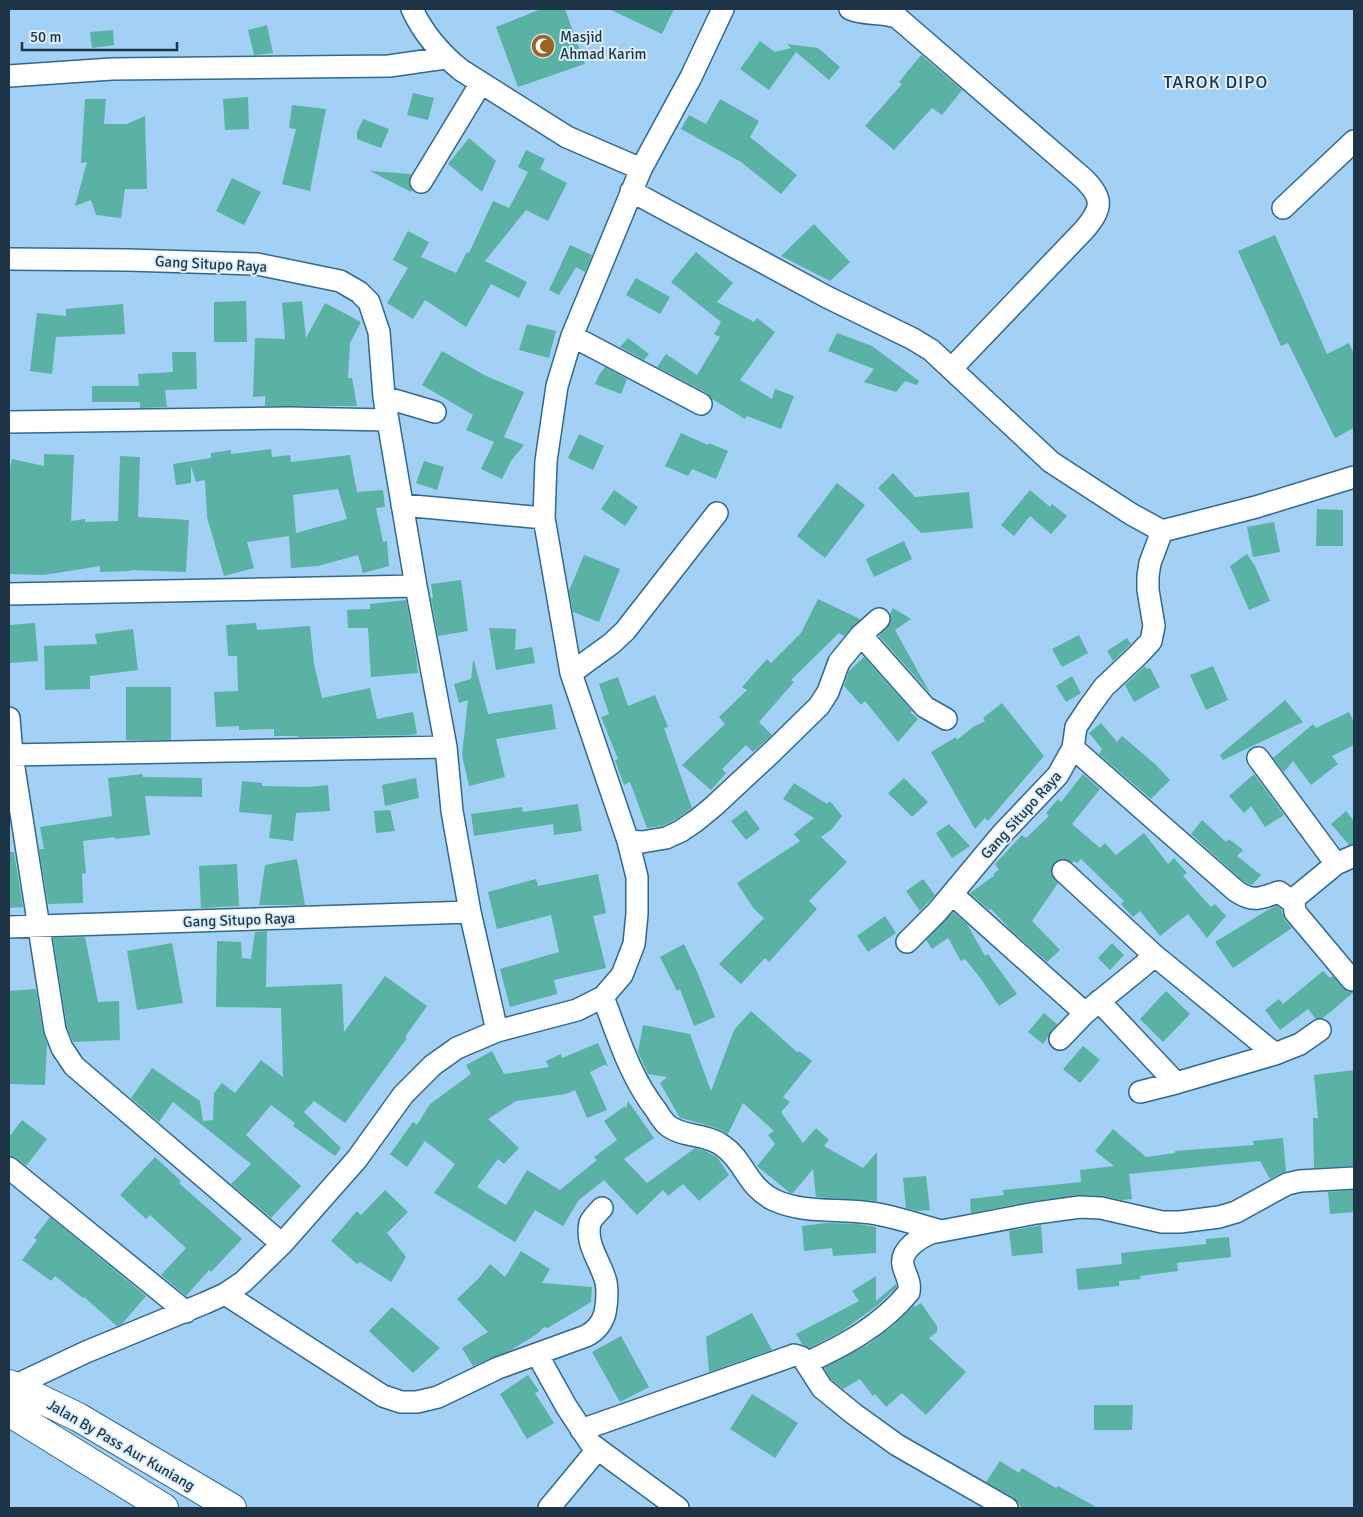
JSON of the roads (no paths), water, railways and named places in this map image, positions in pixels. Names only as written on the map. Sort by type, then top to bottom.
[{"type":"highway","name":"Jalan By Pass Aur Kuniang","points":[[10,1394],[164,1508]]},
{"type":"highway","name":"Jalan By Pass Aur Kuniang","points":[[10,1394],[78,1417],[232,1508]]},
{"type":"street","points":[[412,9],[428,37],[445,58],[481,83],[567,137],[641,168]]},
{"type":"street","points":[[10,1394],[86,1352],[186,1312],[225,1294],[243,1282],[282,1244],[357,1159],[404,1095],[433,1065],[457,1048],[497,1031],[577,1010],[603,997],[622,975],[634,944],[637,914],[637,877],[628,841],[571,673],[544,518],[546,461],[557,386],[572,336],[641,168],[690,77],[723,9]]},
{"type":"street","points":[[850,9],[864,14],[890,14],[898,18],[1084,179],[1095,190],[1099,201],[1097,214],[1085,229],[952,368]]},
{"type":"street","points":[[9,76],[112,69],[389,66],[445,58]]},
{"type":"street","points":[[421,182],[481,83]]},
{"type":"street","points":[[1284,208],[1354,141]]},
{"type":"street","points":[[632,191],[827,297],[914,339],[931,350],[952,368],[1051,462],[1131,514],[1162,531],[1256,507],[1354,477]]},
{"type":"street","name":"Gang Situpo Raya","points":[[9,259],[257,264],[340,282],[358,292],[368,302],[379,332],[384,397],[446,747],[452,811],[470,912],[497,1031]]},
{"type":"street","points":[[572,336],[701,404]]},
{"type":"street","points":[[384,397],[435,412]]},
{"type":"street","points":[[9,422],[288,418],[388,420]]},
{"type":"street","points":[[402,505],[544,518]]},
{"type":"street","points":[[571,673],[611,644],[625,631],[716,513]]},
{"type":"street","name":"Gang Situpo Raya","points":[[907,942],[937,912],[1002,834],[1058,775],[1073,748],[1076,727],[1090,706],[1104,687],[1151,641],[1154,626],[1148,590],[1148,576],[1150,564],[1162,531]]},
{"type":"street","points":[[9,594],[416,586]]},
{"type":"street","points":[[628,841],[642,842],[666,838],[681,831],[714,806],[820,706],[828,692],[839,662],[861,635],[879,619]]},
{"type":"street","points":[[861,635],[925,707],[946,719]]},
{"type":"street","points":[[9,718],[10,755],[55,1030],[62,1048],[74,1066],[282,1244]]},
{"type":"street","points":[[10,755],[446,747]]},
{"type":"street","points":[[1073,748],[1150,818],[1236,891],[1245,897],[1254,899],[1264,898],[1279,892],[1294,903]]},
{"type":"street","points":[[1258,758],[1345,860],[1296,897],[1294,903],[1295,912],[1352,980]]},
{"type":"street","points":[[1063,871],[1154,955],[1275,1054]]},
{"type":"street","points":[[952,894],[1092,1007],[1176,1084]]},
{"type":"street","name":"Gang Situpo Raya","points":[[9,928],[470,912]]},
{"type":"street","points":[[1060,1038],[1092,1007],[1154,955]]},
{"type":"street","points":[[603,997],[637,1083],[667,1124],[679,1132],[710,1138],[723,1146],[735,1156],[756,1189],[774,1200],[792,1206],[818,1210],[872,1213],[941,1231]]},
{"type":"street","points":[[1140,1092],[1176,1084],[1275,1054],[1300,1044],[1320,1030]]},
{"type":"street","points":[[9,1168],[186,1312]]},
{"type":"street","points":[[806,1363],[842,1346],[873,1327],[902,1300],[909,1292],[910,1284],[903,1264],[903,1257],[909,1248],[922,1237],[941,1231],[1036,1213],[1080,1207],[1101,1208],[1162,1222],[1180,1222],[1218,1217],[1243,1209],[1287,1184],[1300,1181],[1354,1178]]},
{"type":"street","points":[[225,1294],[383,1396],[401,1402],[417,1402],[438,1397],[498,1368],[594,1332],[600,1325],[607,1304],[608,1293],[606,1280],[589,1238],[590,1221],[602,1208]]},
{"type":"street","points":[[537,1354],[581,1430],[597,1450],[678,1508]]},
{"type":"street","points":[[581,1430],[786,1358],[801,1357],[822,1388],[861,1420],[897,1445],[1007,1508]]},
{"type":"street","points":[[549,1508],[597,1450]]},
{"type":"place","name":"Masjid Ahmad Karim","points":[[543,46]]},
{"type":"district","name":"TAROK DIPO","points":[[1216,82]]}]
